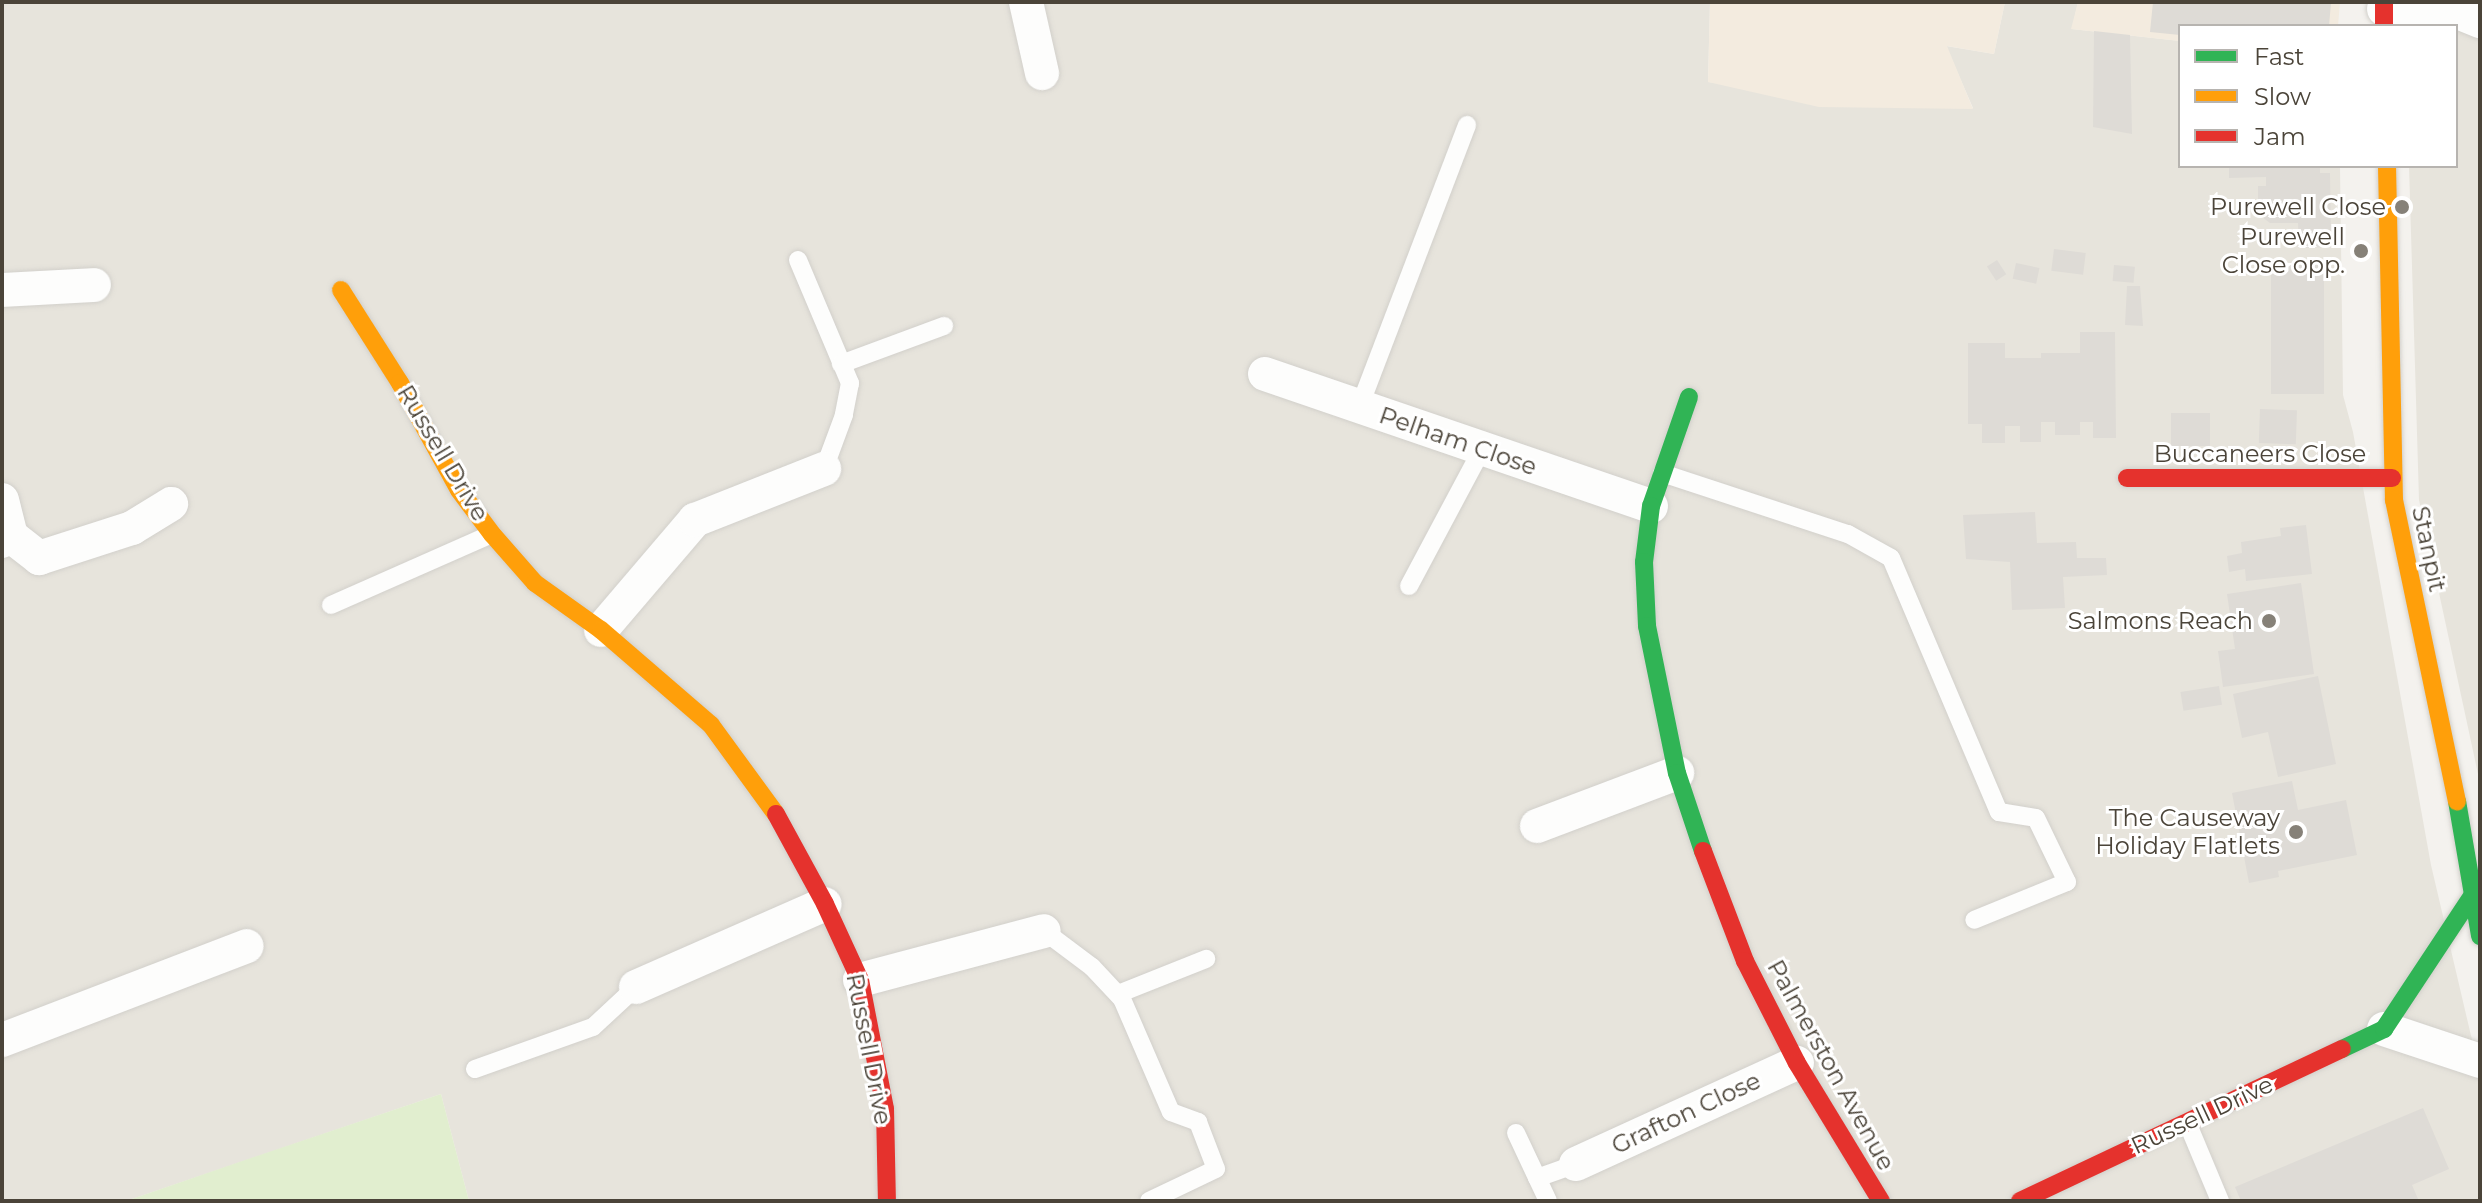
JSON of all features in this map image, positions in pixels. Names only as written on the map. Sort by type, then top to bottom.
[{"type":"street","points":[[1026,2],[1042,73]]},
{"type":"street","points":[[2384,12],[2460,13],[2480,21]]},
{"type":"street","name":"Stanpit","points":[[2387,168],[2394,500],[2470,808],[2472,896],[2480,936]]},
{"type":"street","points":[[2,290],[94,285]]},
{"type":"street","name":"Russell Drive","points":[[341,290],[400,383],[459,490],[492,534],[535,583],[601,630],[711,725],[777,816],[825,904],[860,980],[885,1109],[887,1201]]},
{"type":"street","name":"Pelham Close","points":[[1265,374],[1651,506]]},
{"type":"street","name":"Palmerston Avenue","points":[[1689,397],[1651,506],[1644,593],[1656,685],[1677,773],[1725,913],[1797,1063],[1881,1201]]},
{"type":"street","points":[[601,630],[695,520],[824,469]]},
{"type":"street","name":"Buccaneers Close","points":[[2127,478],[2392,478]]},
{"type":"street","points":[[2,500],[6,539],[39,558],[132,528],[171,504]]},
{"type":"street","points":[[1537,826],[1677,773]]},
{"type":"street","points":[[2472,896],[2384,1029],[2480,1061]]},
{"type":"street","points":[[636,987],[825,904]]},
{"type":"street","points":[[860,980],[1044,931]]},
{"type":"street","points":[[2,1040],[247,946]]},
{"type":"street","name":"Russell Drive","points":[[2020,1201],[2384,1029]]},
{"type":"street","name":"Grafton Close","points":[[1576,1164],[1797,1063]]},
{"type":"lane","points":[[1359,408],[1467,125]]},
{"type":"lane","points":[[798,260],[850,383],[844,415],[824,469]]},
{"type":"lane","points":[[841,364],[944,326]]},
{"type":"lane","points":[[1409,586],[1482,449]]},
{"type":"lane","points":[[1662,473],[1848,534],[1891,558],[1999,812],[2036,818],[2067,882],[1974,920]]},
{"type":"lane","points":[[331,605],[492,534]]},
{"type":"lane","points":[[1044,931],[1092,967],[1118,994],[1171,1112],[1198,1122],[1216,1169],[1149,1201]]},
{"type":"lane","points":[[1118,994],[1206,959]]},
{"type":"lane","points":[[475,1069],[593,1027],[636,987]]},
{"type":"lane","points":[[2187,1122],[2220,1201]]},
{"type":"lane","points":[[1516,1133],[1548,1201]]},
{"type":"lane","points":[[1537,1178],[1576,1164]]},
{"type":"shaded area","points":[[2,2],[1710,2],[1708,82],[1973,108],[1946,46],[1994,54],[2005,2],[2078,2],[2072,29],[2178,41],[2178,168],[2340,168],[2343,395],[2353,432],[2431,865],[2480,1074],[2480,1201],[469,1201],[441,1094],[126,1201],[2,1201]]},
{"type":"shaded area","points":[[1710,2],[2005,2],[1994,54],[1947,46],[1973,109],[1819,107],[1708,82]]},
{"type":"shaded area","points":[[2078,2],[2340,2],[2338,24],[2178,24],[2178,41],[2071,29]]},
{"type":"shaded area","points":[[2404,2],[2480,2],[2478,774],[2419,500],[2409,168],[2458,168],[2458,24]]},
{"type":"green space","points":[[441,1094],[469,1201],[126,1201],[257,1156]]},
{"type":"building","points":[[2153,2],[2331,3],[2329,24],[2178,24],[2178,35],[2150,32]]},
{"type":"building","points":[[2094,31],[2130,35],[2132,134],[2093,127]]},
{"type":"building","points":[[2229,168],[2320,168],[2320,173],[2330,173],[2331,247],[2299,248],[2298,223],[2270,223],[2258,214],[2258,186],[2266,186],[2266,177],[2229,178]]},
{"type":"building","points":[[2054,249],[2086,253],[2083,275],[2051,271]]},
{"type":"building","points":[[1997,260],[2006,274],[1996,281],[1987,267]]},
{"type":"building","points":[[2016,263],[2039,268],[2036,284],[2013,279]]},
{"type":"building","points":[[2114,265],[2135,267],[2134,283],[2113,281]]},
{"type":"building","points":[[2271,265],[2324,265],[2324,394],[2271,394]]},
{"type":"building","points":[[2127,286],[2140,286],[2143,326],[2125,325]]},
{"type":"building","points":[[2080,332],[2115,332],[2116,438],[2093,438],[2093,422],[2080,422],[2080,435],[2055,435],[2055,422],[2041,422],[2041,442],[2020,442],[2020,426],[2005,426],[2005,443],[1982,443],[1982,424],[1968,424],[1968,343],[2005,343],[2005,358],[2041,358],[2041,353],[2080,353]]},
{"type":"building","points":[[2260,409],[2297,410],[2296,444],[2259,443]]},
{"type":"building","points":[[2171,413],[2210,413],[2210,446],[2171,446]]},
{"type":"building","points":[[2035,512],[2037,543],[2076,542],[2077,558],[2106,558],[2107,575],[2063,577],[2065,608],[2012,610],[2010,562],[1966,559],[1963,515]]},
{"type":"building","points":[[2306,525],[2312,574],[2246,581],[2245,569],[2229,572],[2227,556],[2242,553],[2241,542],[2281,536],[2280,528]]},
{"type":"building","name":"Salmons Reach","points":[[2301,583],[2314,674],[2223,687],[2218,651],[2235,649],[2227,594]]},
{"type":"building","points":[[2318,676],[2336,764],[2278,777],[2268,732],[2242,738],[2233,694]]},
{"type":"building","points":[[2219,686],[2222,705],[2183,711],[2180,692]]},
{"type":"building","name":"The Causeway Holiday Flatlets","points":[[2292,781],[2298,810],[2346,800],[2357,855],[2278,871],[2279,877],[2249,883],[2232,793]]},
{"type":"building","points":[[2423,1108],[2449,1169],[2412,1185],[2418,1199],[2241,1201],[2235,1187]]},
{"type":"traffic: fast","points":[[1689,397],[1651,506],[1644,562],[1647,626],[1677,773],[1703,851]]},
{"type":"traffic: fast","points":[[2457,801],[2480,936]]},
{"type":"traffic: fast","points":[[2342,1049],[2384,1029],[2472,896]]},
{"type":"traffic: slow","points":[[2387,168],[2394,500],[2457,801]]},
{"type":"traffic: slow","points":[[341,290],[400,383],[459,490],[492,534],[535,583],[601,630],[711,725],[776,814]]},
{"type":"traffic: jam","points":[[2384,2],[2384,24]]},
{"type":"traffic: jam","points":[[2127,478],[2392,478]]},
{"type":"traffic: jam","points":[[776,814],[825,904],[860,980],[885,1109],[887,1201]]},
{"type":"traffic: jam","points":[[1703,851],[1745,961],[1797,1063],[1881,1201]]},
{"type":"traffic: jam","points":[[2020,1201],[2342,1049]]},
{"type":"place","name":"Purewell Close","points":[[2402,207]]},
{"type":"place","name":"Purewell Close opp.","points":[[2361,251]]},
{"type":"place","name":"Salmons Reach","points":[[2269,621]]},
{"type":"place","name":"The Causeway Holiday Flatlets","points":[[2296,832]]}]
